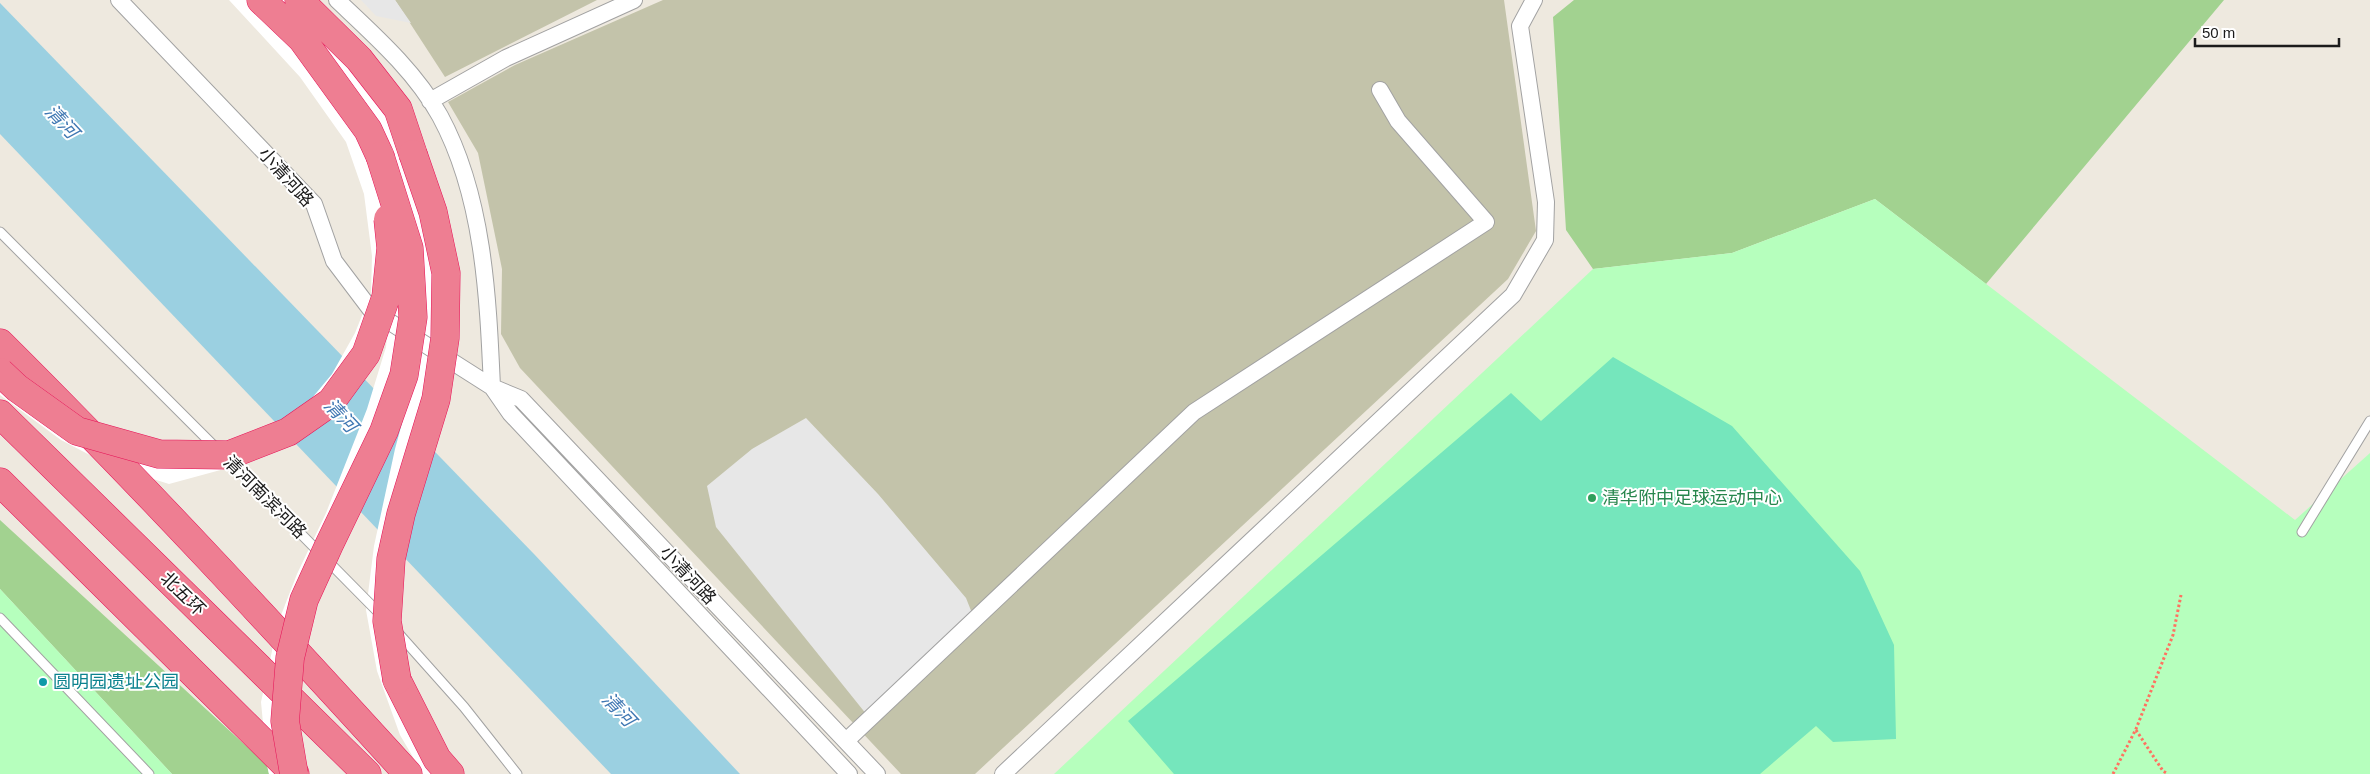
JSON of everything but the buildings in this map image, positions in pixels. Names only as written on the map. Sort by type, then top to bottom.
[{"type":"highway","points":[[261,0],[302,39],[368,130],[380,156],[409,248],[413,317],[404,375],[384,431],[328,545],[304,600],[290,658],[285,721],[294,774]]},
{"type":"highway","points":[[299,0],[359,59],[398,109],[433,212],[446,273],[445,338],[436,399],[401,514],[391,559],[387,620],[397,680],[437,759],[450,774]]},
{"type":"highway","points":[[0,372],[17,388],[77,431],[159,454],[229,455],[288,432],[331,402],[366,354],[383,306],[391,248],[380,156]]},
{"type":"highway","points":[[0,343],[58,401],[270,624],[408,774]]},
{"type":"highway","name":"北五环","points":[[0,414],[367,774]]},
{"type":"highway","points":[[0,482],[294,774]]},
{"type":"street","name":"小清河路","points":[[120,0],[314,204],[334,261],[371,310],[492,387],[521,399],[877,774]]},
{"type":"street","points":[[337,0],[389,49],[430,101],[440,116],[458,157],[474,212],[487,291],[492,387]]},
{"type":"street","points":[[430,101],[506,58],[634,0]]},
{"type":"street","points":[[1004,774],[1513,295],[1545,240],[1546,202],[1520,26],[1534,0]]},
{"type":"street","points":[[846,742],[1194,412],[1486,222],[1398,120],[1380,90]]},
{"type":"street","name":"小清河路","points":[[492,387],[510,413],[849,774]]},
{"type":"lane","name":"清河南滨河路","points":[[0,232],[379,612],[464,707],[517,774]]},
{"type":"lane","points":[[2302,532],[2370,421]]},
{"type":"lane","points":[[0,618],[149,774]]},
{"type":"path","points":[[2113,774],[2136,729],[2173,635],[2181,595]]},
{"type":"path","points":[[2136,729],[2163,771],[2168,774]]},
{"type":"shaded area","points":[[361,0],[395,0],[411,23],[376,16]]},
{"type":"shaded area","points":[[395,0],[597,0],[445,77]]},
{"type":"shaded area","points":[[663,0],[1504,0],[1536,231],[1508,279],[975,774],[901,774],[520,368],[501,334],[502,269],[478,153],[448,102],[515,65]]},
{"type":"shaded area","points":[[806,418],[878,494],[966,598],[976,623],[875,725],[716,527],[707,486],[752,449]]},
{"type":"green space","points":[[1574,0],[2224,0],[1986,284],[1875,199],[1732,253],[1593,269],[1566,230],[1553,17]]},
{"type":"green space","points":[[1875,199],[2295,520],[2370,453],[2370,774],[1054,774],[1593,269],[1732,253]]},
{"type":"green space","name":"清华附中足球运动中心","points":[[1613,357],[1732,426],[1860,571],[1894,645],[1896,739],[1833,742],[1816,726],[1760,774],[1174,774],[1128,721],[1511,393],[1541,421]]},
{"type":"green space","points":[[0,520],[267,765],[269,774],[172,774],[0,589]]},
{"type":"green space","name":"圆明园遗址公园","points":[[0,589],[172,774],[0,774]]},
{"type":"water","name":"清河","points":[[0,3],[534,554],[740,774],[611,774],[0,134]]},
{"type":"pier","points":[[229,0],[292,0],[401,128],[445,334],[396,531],[396,668],[459,774],[423,774],[400,735],[377,671],[366,610],[374,546],[395,449],[414,379],[297,625],[289,774],[269,774],[267,765],[261,702],[278,623],[297,574],[326,513],[367,409],[386,347],[389,314],[288,445],[250,462],[169,484],[109,465],[61,440],[0,395],[0,357],[97,435],[205,451],[256,433],[302,410],[332,374],[355,333],[371,293],[372,256],[364,194],[346,142],[300,77]]},
{"type":"place","name":"清华附中足球运动中心","points":[[1592,498]]},
{"type":"place","name":"圆明园遗址公园","points":[[43,682]]}]
